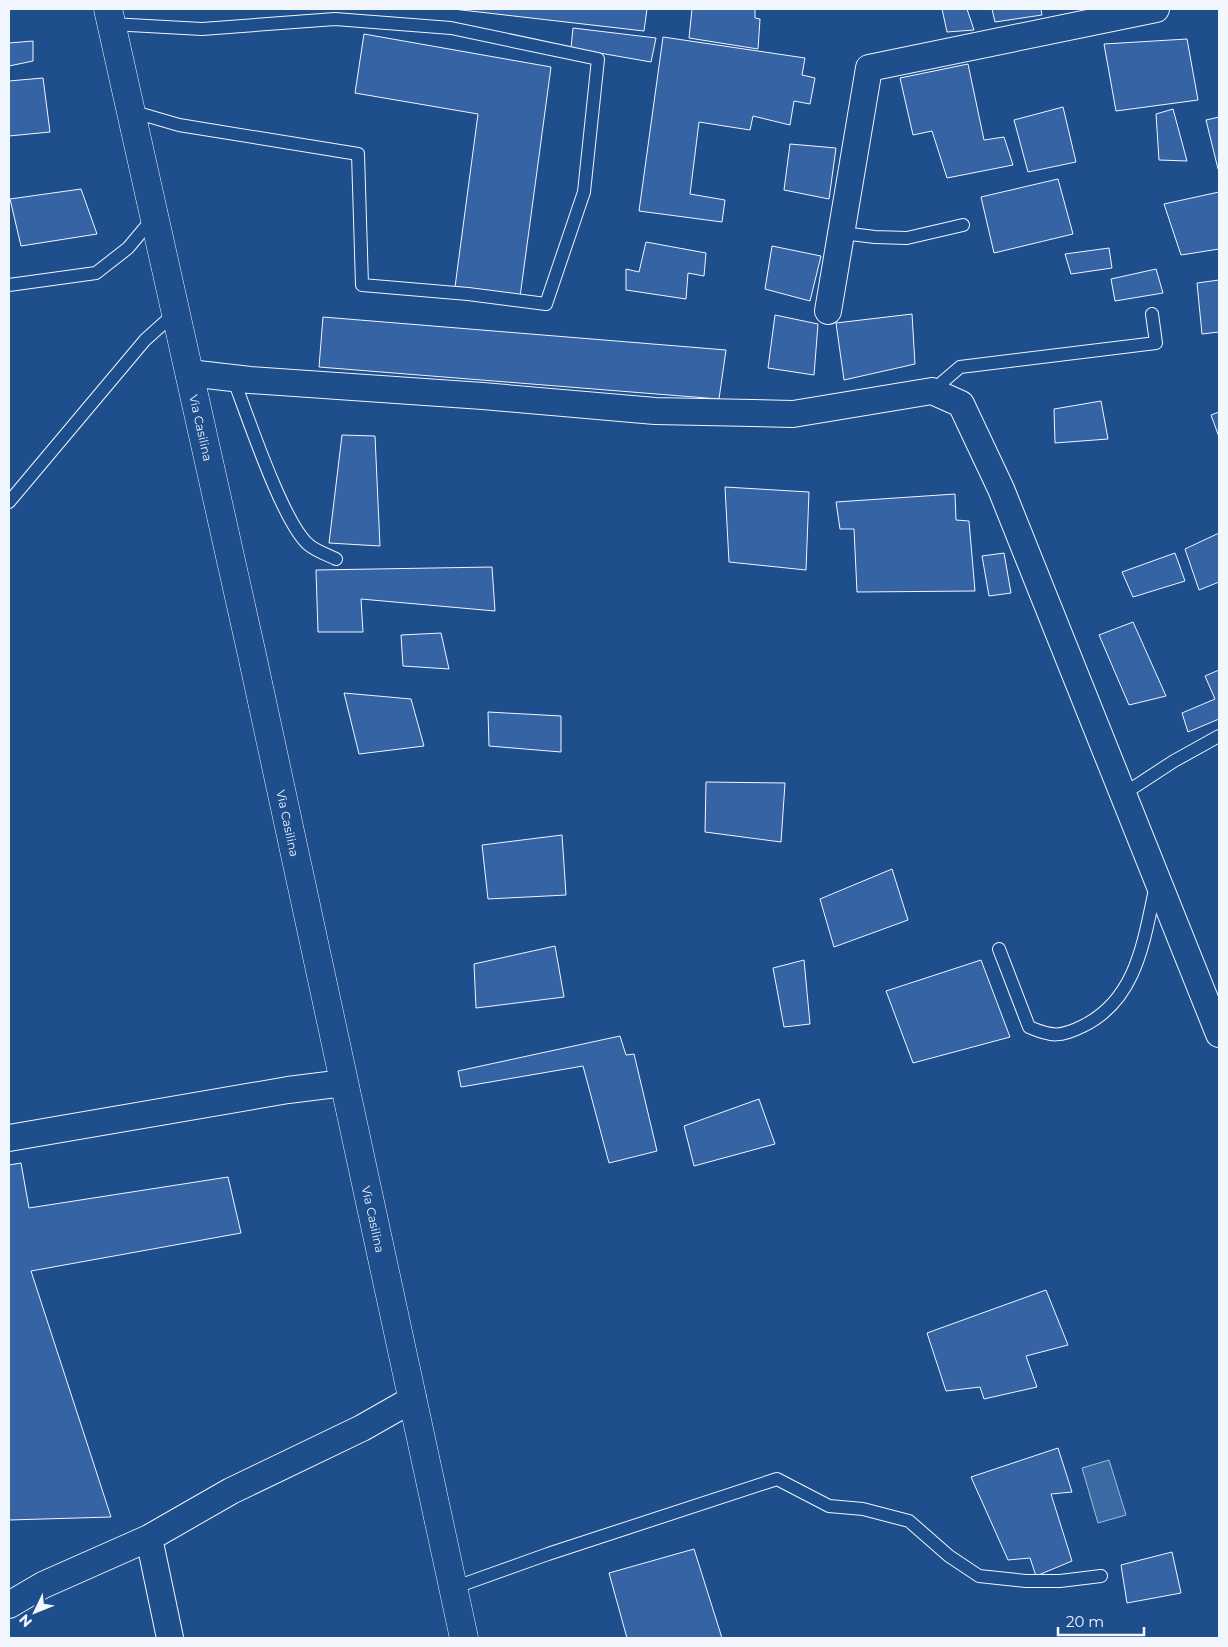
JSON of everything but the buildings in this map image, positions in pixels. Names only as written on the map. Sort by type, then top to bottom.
[{"type":"main road","name":"Via Casilina","points":[[109,16],[176,313],[464,1638]]},
{"type":"street","points":[[828,311],[870,68],[1156,9]]},
{"type":"street","points":[[189,373],[656,411],[783,414],[932,390],[961,404],[1002,489],[1122,795],[1219,1034]]},
{"type":"street","points":[[9,1138],[288,1090],[344,1083]]},
{"type":"street","points":[[9,1605],[43,1585],[149,1538],[232,1491],[362,1428],[413,1399]]},
{"type":"street","points":[[149,1538],[170,1638]]},
{"type":"lane","points":[[109,16],[202,29],[345,20],[451,28],[598,59],[584,192],[546,304],[468,294],[362,285],[358,154],[179,126],[130,110]]},
{"type":"lane","points":[[9,285],[96,274],[128,248],[154,217]]},
{"type":"lane","points":[[842,232],[875,237],[907,238],[963,225]]},
{"type":"lane","points":[[9,502],[145,340],[176,313]]},
{"type":"lane","points":[[932,390],[960,367],[1156,343],[1152,314]]},
{"type":"lane","points":[[233,378],[272,480],[290,518],[308,544],[336,559]]},
{"type":"lane","points":[[1122,795],[1174,761],[1219,736]]},
{"type":"lane","points":[[999,949],[1029,1027],[1048,1035],[1068,1033],[1090,1022],[1112,1006],[1126,987],[1135,969],[1144,943],[1157,880]]},
{"type":"lane","points":[[453,1588],[548,1554],[777,1479],[829,1506],[863,1510],[909,1522],[949,1556],[979,1576],[1026,1582],[1060,1581],[1101,1576]]},
{"type":"water","points":[[1109,1460],[1126,1515],[1098,1523],[1082,1468]]}]
